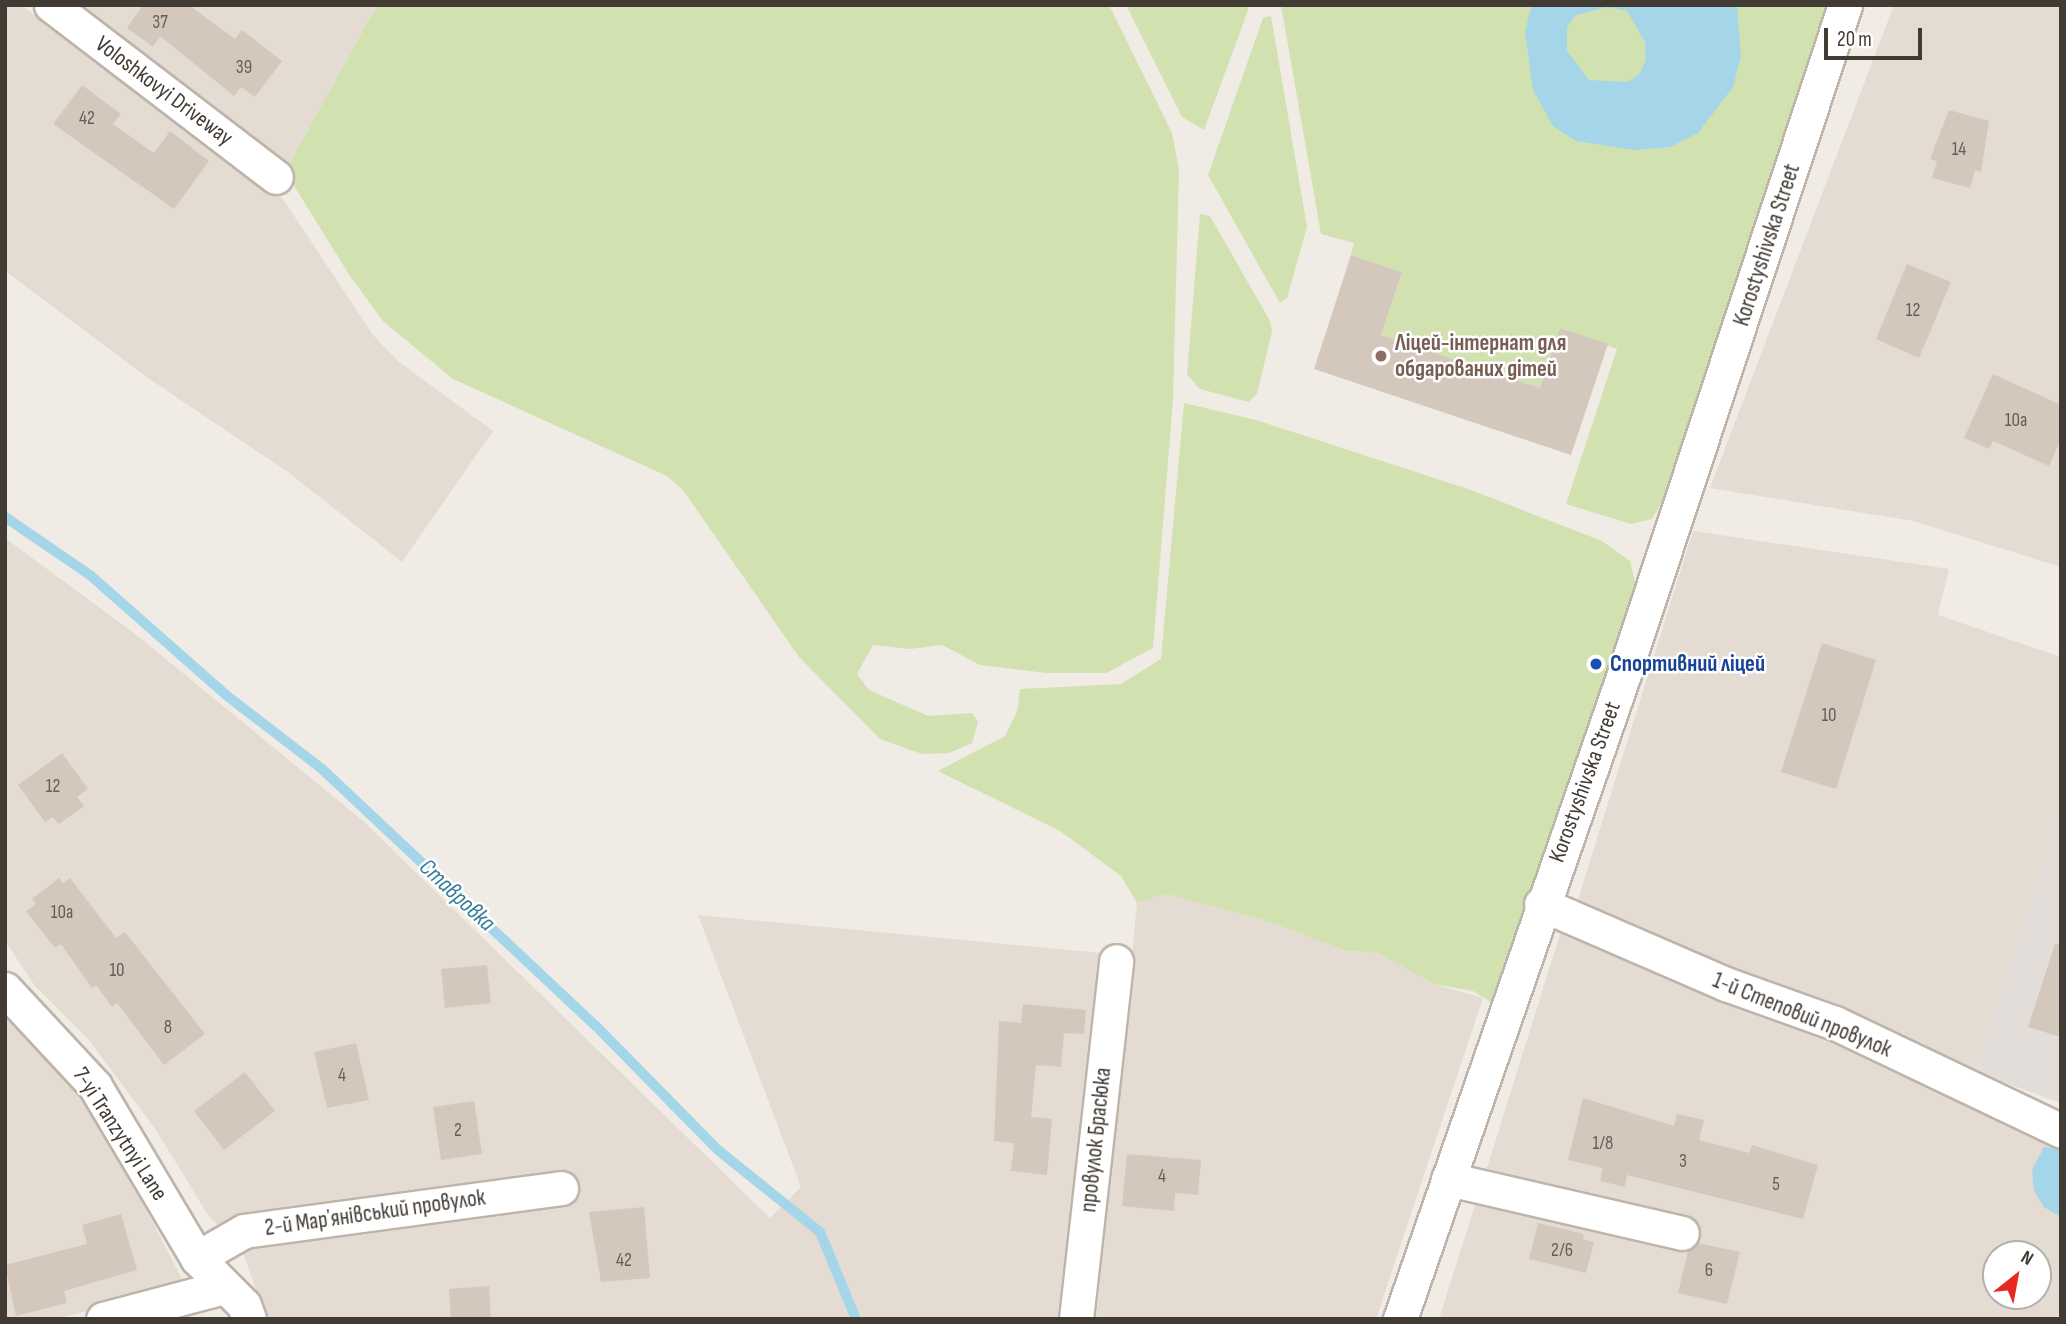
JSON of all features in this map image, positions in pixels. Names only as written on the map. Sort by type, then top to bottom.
[{"type":"street","name":"Voloshkovyi Driveway","points":[[51,5],[276,177]]},
{"type":"street","name":"Korostyshivska Street","points":[[1400,1319],[1541,904],[1624,674],[1845,5]]},
{"type":"street","name":"1-й Степовий провулок","points":[[1541,904],[1726,984],[1835,1023],[2061,1131]]},
{"type":"street","name":"провулок Брасюка","points":[[1076,1319],[1116,961]]},
{"type":"street","name":"7-yi Tranzytnyi Lane","points":[[5,989],[94,1086],[197,1258],[244,1305],[249,1319]]},
{"type":"street","points":[[1448,1178],[1682,1233]]},
{"type":"street","name":"2-й Марʼянівський провулок","points":[[197,1258],[244,1231],[561,1188]]},
{"type":"street","points":[[103,1319],[224,1287]]},
{"type":"shaded area","points":[[5,5],[21,5],[283,199],[373,335],[398,361],[493,431],[402,562],[288,472],[148,378],[5,271]]},
{"type":"shaded area","points":[[74,5],[377,5],[288,166]]},
{"type":"shaded area","points":[[1894,5],[2061,5],[2061,567],[1913,521],[1710,488]]},
{"type":"shaded area","points":[[1693,531],[1949,569],[1938,615],[2061,657],[2061,811],[1975,1072],[1575,909]]},
{"type":"shaded area","points":[[5,538],[134,633],[362,820],[770,1218],[801,1187],[698,915],[1101,953],[1062,1319],[266,1319],[244,1255],[208,1215],[156,1130],[89,1040],[35,986],[5,941]]},
{"type":"shaded area","points":[[2061,811],[2061,1103],[1975,1072]]},
{"type":"shaded area","points":[[1166,894],[1270,922],[1347,951],[1378,953],[1433,984],[1483,998],[1376,1319],[1096,1319],[1137,903]]},
{"type":"shaded area","points":[[1562,928],[1828,1031],[2061,1144],[2061,1319],[1439,1319],[1475,1205],[1676,1248],[1486,1171]]},
{"type":"shaded area","points":[[5,1018],[65,1078],[110,1139],[185,1285],[56,1319],[5,1319]]},
{"type":"green space","points":[[377,5],[1109,5],[1172,133],[1179,170],[1173,400],[1153,648],[1106,673],[1046,673],[980,665],[942,645],[910,649],[873,645],[857,674],[869,690],[928,716],[972,713],[978,722],[972,743],[949,753],[922,754],[880,739],[799,657],[683,490],[667,476],[453,379],[383,321],[350,276],[288,176],[288,166]]},
{"type":"green space","points":[[1126,5],[1250,5],[1204,130],[1182,117]]},
{"type":"green space","points":[[1281,5],[1831,5],[1671,486],[1652,519],[1631,524],[1566,504],[1617,349],[1560,328],[1540,388],[1381,335],[1402,272],[1351,255],[1354,243],[1321,234]]},
{"type":"green space","points":[[1271,16],[1307,227],[1287,298],[1280,303],[1208,175],[1263,18]]},
{"type":"green space","points":[[1200,214],[1210,216],[1270,321],[1272,331],[1257,394],[1249,402],[1200,389],[1187,375]]},
{"type":"green space","points":[[1184,403],[1256,420],[1471,490],[1602,541],[1630,561],[1637,591],[1497,1006],[1473,991],[1433,984],[1378,953],[1347,951],[1270,922],[1166,894],[1137,903],[1121,876],[1060,831],[938,771],[1005,736],[1017,712],[1020,689],[1121,684],[1161,659]]},
{"type":"water","points":[[1532,5],[1737,5],[1741,56],[1733,87],[1698,133],[1670,147],[1635,150],[1576,141],[1553,126],[1533,90],[1525,31]],"holes":[[[1607,7],[1627,11],[1645,42],[1646,60],[1639,75],[1627,82],[1589,80],[1567,51],[1567,27],[1576,15]]]},
{"type":"water","points":[[2044,1147],[2061,1149],[2061,1217],[2044,1207],[2034,1191],[2032,1170]]},
{"type":"building","points":[[143,5],[189,5],[235,39],[242,30],[282,61],[255,97],[241,87],[234,96],[160,36],[153,47],[127,28]]},
{"type":"building","points":[[82,85],[121,114],[113,124],[154,153],[170,131],[209,161],[174,209],[53,124]]},
{"type":"building","points":[[1949,110],[1989,121],[1981,172],[1975,170],[1970,188],[1932,178],[1937,161],[1930,159]]},
{"type":"building","name":"Ліцей-інтернат для обдарованих дітей","points":[[1351,255],[1402,272],[1381,335],[1540,388],[1560,328],[1608,344],[1571,455],[1314,369]]},
{"type":"building","points":[[1907,264],[1951,282],[1919,358],[1876,339]]},
{"type":"building","points":[[1993,374],[2061,405],[2061,439],[2049,466],[1993,441],[1989,449],[1964,438]]},
{"type":"building","points":[[1822,643],[1876,660],[1836,789],[1781,772]]},
{"type":"building","points":[[62,753],[88,789],[77,797],[84,806],[59,824],[53,817],[45,822],[18,785]]},
{"type":"building","points":[[59,878],[63,883],[70,878],[116,938],[125,932],[205,1034],[164,1065],[117,1003],[112,1007],[96,985],[92,988],[61,944],[55,948],[26,911],[36,904],[32,899]]},
{"type":"building","points":[[2055,944],[2061,944],[2061,1037],[2028,1027]]},
{"type":"building","points":[[487,965],[491,1003],[445,1008],[441,969]]},
{"type":"building","points":[[1023,1004],[1086,1010],[1084,1034],[1064,1033],[1061,1067],[1036,1065],[1031,1117],[1052,1119],[1047,1175],[1011,1171],[1014,1143],[994,1141],[999,1021],[1021,1023]]},
{"type":"building","points":[[356,1043],[369,1100],[327,1108],[314,1052]]},
{"type":"building","points":[[245,1072],[275,1111],[224,1150],[194,1111]]},
{"type":"building","points":[[1583,1098],[1674,1126],[1677,1114],[1704,1120],[1699,1140],[1749,1153],[1752,1145],[1818,1165],[1803,1219],[1627,1175],[1625,1187],[1600,1181],[1603,1168],[1568,1160]]},
{"type":"building","points":[[474,1101],[482,1154],[441,1160],[433,1107]]},
{"type":"building","points":[[1127,1154],[1201,1160],[1198,1195],[1175,1193],[1174,1211],[1122,1206]]},
{"type":"building","points":[[644,1207],[650,1278],[601,1282],[589,1212]]},
{"type":"building","points":[[121,1214],[137,1270],[64,1291],[67,1303],[16,1316],[5,1265],[87,1244],[82,1225]]},
{"type":"building","points":[[1538,1223],[1584,1234],[1583,1239],[1594,1242],[1586,1273],[1529,1259]]},
{"type":"building","points":[[1698,1243],[1740,1252],[1727,1304],[1678,1293],[1688,1251]]},
{"type":"building","points":[[489,1286],[491,1319],[451,1319],[449,1289]]},
{"type":"waterway","name":"Ставровка","points":[[5,517],[90,575],[226,695],[322,769],[595,1025],[718,1150],[820,1232],[856,1319]]},
{"type":"place","name":"Ліцей-інтернат для обдарованих дітей","points":[[1381,356]]},
{"type":"place","name":"Спортивний ліцей","points":[[1596,664]]}]
